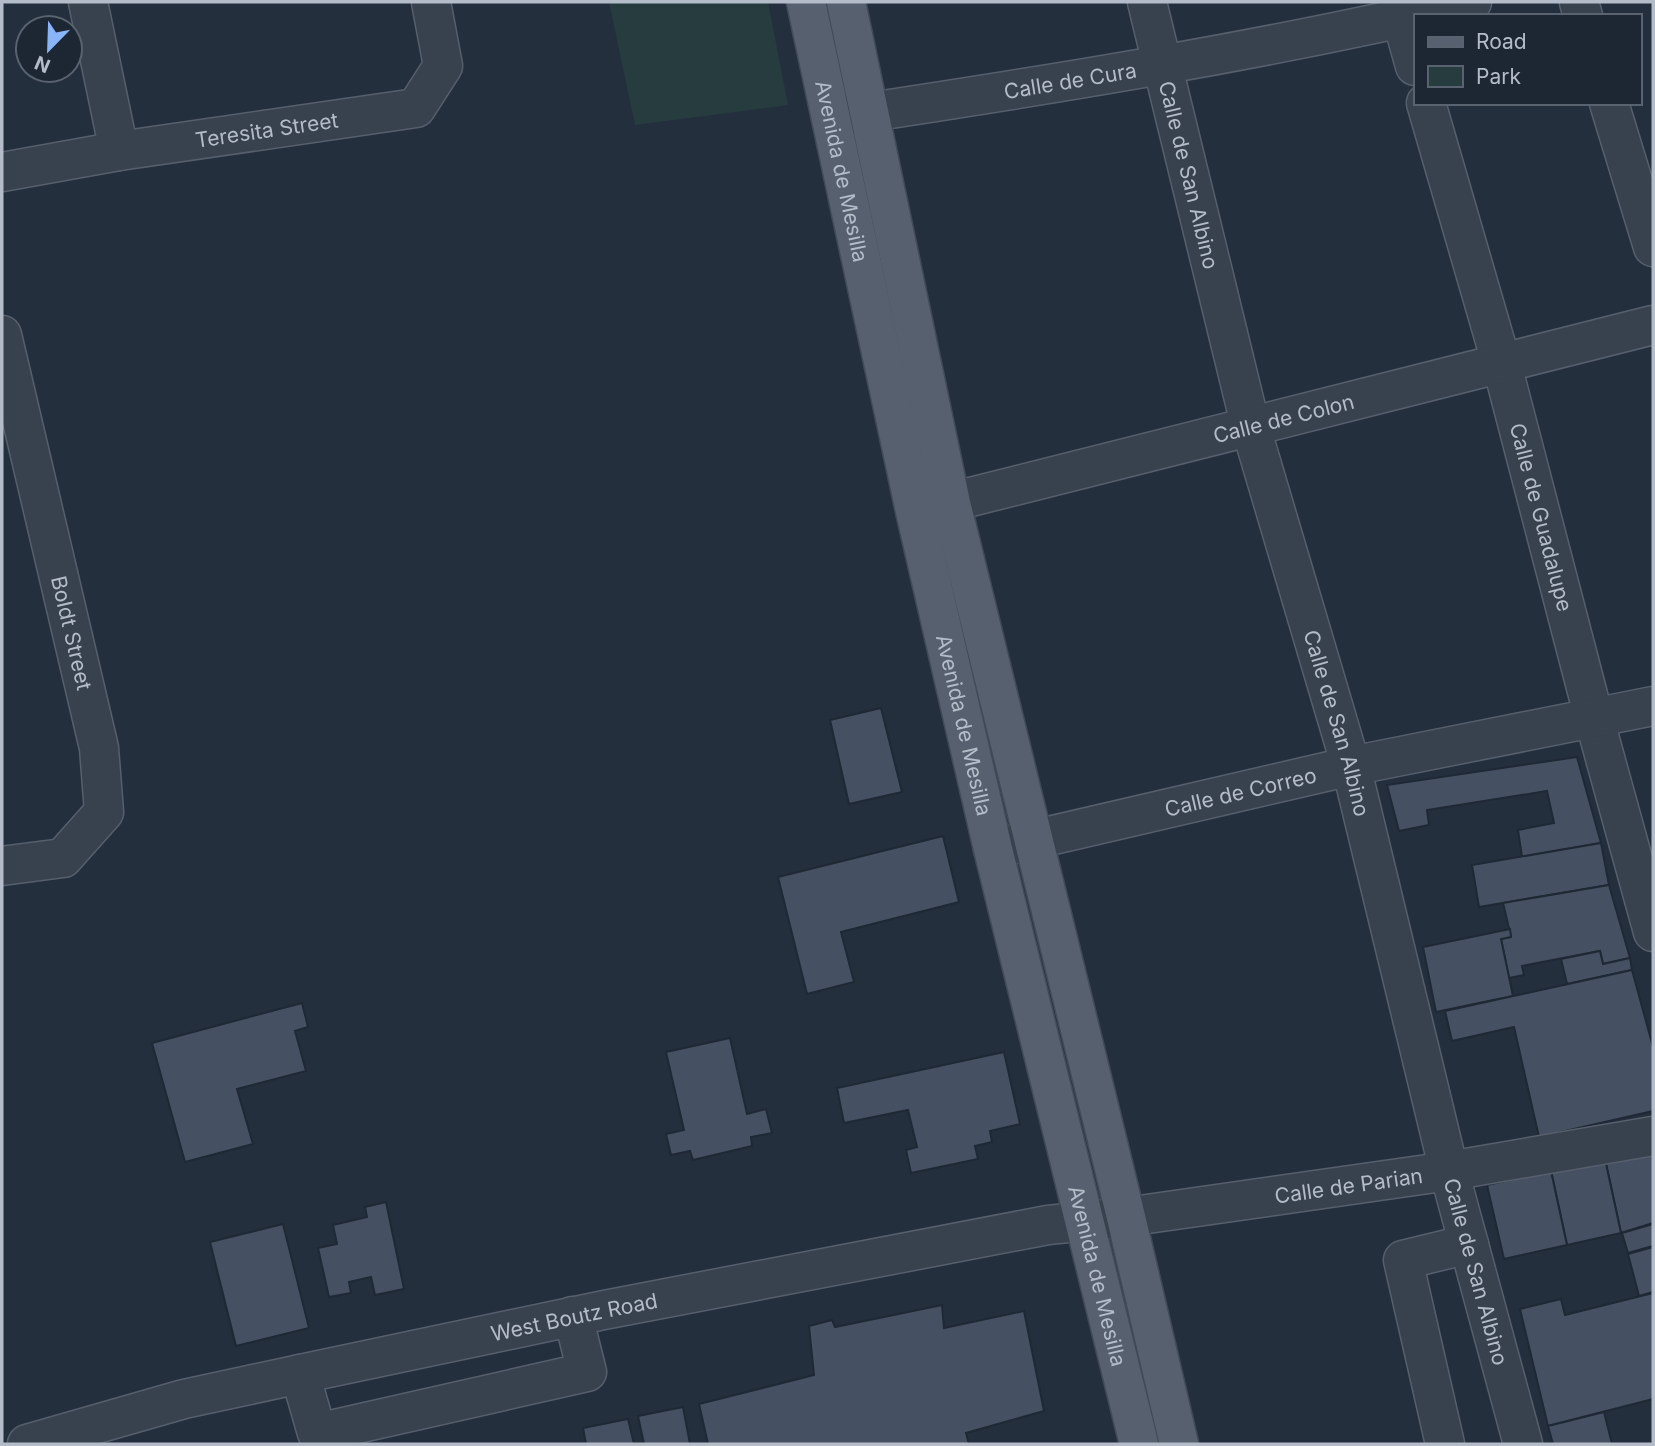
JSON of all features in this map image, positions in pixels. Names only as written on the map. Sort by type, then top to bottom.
[{"type":"main road","name":"Avenida de Mesilla","points":[[806,2],[831,118],[933,507],[1033,840],[1179,1444]]},
{"type":"main road","name":"Avenida de Mesilla","points":[[846,2],[869,112],[933,507],[993,849],[1139,1444]]},
{"type":"street","points":[[88,2],[119,151]]},
{"type":"street","name":"Teresita Street","points":[[2,172],[119,151],[416,108],[443,66],[431,2]]},
{"type":"street","name":"Calle de San Albino","points":[[1147,2],[1251,428],[1351,766],[1449,1171],[1523,1444]]},
{"type":"street","name":"Calle de Cura","points":[[831,118],[1162,64],[1399,10],[1472,2]]},
{"type":"street","points":[[1399,10],[1414,62]]},
{"type":"street","name":"Calle de Guadalupe","points":[[1427,105],[1502,365],[1653,932]]},
{"type":"street","points":[[1610,105],[1653,247]]},
{"type":"street","name":"Calle de Colon","points":[[933,507],[1653,325]]},
{"type":"street","name":"Boldt Street","points":[[2,335],[99,748],[104,812],[63,858],[2,866]]},
{"type":"street","name":"Calle de Correo","points":[[993,849],[1351,766],[1653,705]]},
{"type":"street","name":"Calle de Parian","points":[[1126,1217],[1449,1171],[1653,1136]]},
{"type":"street","name":"West Boutz Road","points":[[27,1444],[184,1399],[573,1316],[1048,1225],[1126,1217]]},
{"type":"street","points":[[1445,1444],[1403,1259],[1469,1244]]},
{"type":"street","points":[[300,1374],[317,1433],[587,1372],[573,1316]]},
{"type":"green space","points":[[609,2],[768,2],[788,105],[635,125]]},
{"type":"building","points":[[881,708],[902,792],[849,804],[830,720]]},
{"type":"building","points":[[1577,757],[1601,843],[1522,857],[1518,830],[1554,823],[1547,791],[1427,810],[1429,825],[1399,831],[1387,785]]},
{"type":"building","points":[[943,836],[959,902],[841,932],[854,982],[807,994],[778,877]]},
{"type":"building","points":[[1601,843],[1609,885],[1479,907],[1472,865]]},
{"type":"building","points":[[1609,885],[1630,958],[1603,964],[1600,951],[1522,966],[1524,975],[1509,978],[1501,939],[1511,937],[1503,903]]},
{"type":"building","points":[[1510,929],[1511,937],[1501,939],[1513,996],[1436,1012],[1423,947]]},
{"type":"building","points":[[1600,951],[1603,964],[1630,958],[1632,970],[1567,984],[1561,959]]},
{"type":"building","points":[[1632,970],[1653,1047],[1653,1111],[1539,1137],[1514,1027],[1452,1041],[1445,1011]]},
{"type":"building","points":[[302,1003],[308,1027],[295,1031],[306,1071],[237,1089],[253,1144],[185,1162],[152,1043]]},
{"type":"building","points":[[730,1038],[747,1114],[766,1109],[772,1133],[751,1137],[752,1146],[693,1160],[690,1151],[671,1155],[666,1134],[684,1130],[666,1052]]},
{"type":"building","points":[[1004,1052],[1020,1124],[990,1131],[992,1142],[975,1146],[978,1159],[911,1173],[906,1150],[917,1147],[908,1110],[844,1123],[837,1088]]},
{"type":"building","points":[[1653,1151],[1653,1223],[1621,1233],[1605,1159]]},
{"type":"building","points":[[1605,1159],[1621,1233],[1567,1245],[1551,1171]]},
{"type":"building","points":[[1551,1171],[1567,1245],[1504,1259],[1487,1185]]},
{"type":"building","points":[[386,1202],[404,1289],[375,1295],[371,1277],[349,1282],[351,1293],[329,1297],[318,1248],[337,1244],[333,1225],[367,1217],[365,1207]]},
{"type":"building","points":[[283,1224],[309,1328],[236,1346],[210,1242]]},
{"type":"building","points":[[1653,1224],[1653,1246],[1628,1253],[1622,1233]]},
{"type":"building","points":[[1653,1247],[1653,1292],[1639,1296],[1628,1254]]},
{"type":"building","points":[[1653,1293],[1653,1399],[1548,1426],[1520,1309],[1561,1299],[1565,1315]]},
{"type":"building","points":[[942,1305],[944,1328],[1024,1311],[1044,1411],[966,1433],[969,1444],[708,1444],[699,1404],[814,1375],[809,1326],[832,1320],[835,1327]]},
{"type":"building","points":[[683,1407],[690,1444],[644,1444],[638,1416]]},
{"type":"building","points":[[1604,1412],[1612,1444],[1553,1444],[1548,1426]]},
{"type":"building","points":[[628,1419],[634,1444],[586,1444],[583,1428]]}]
